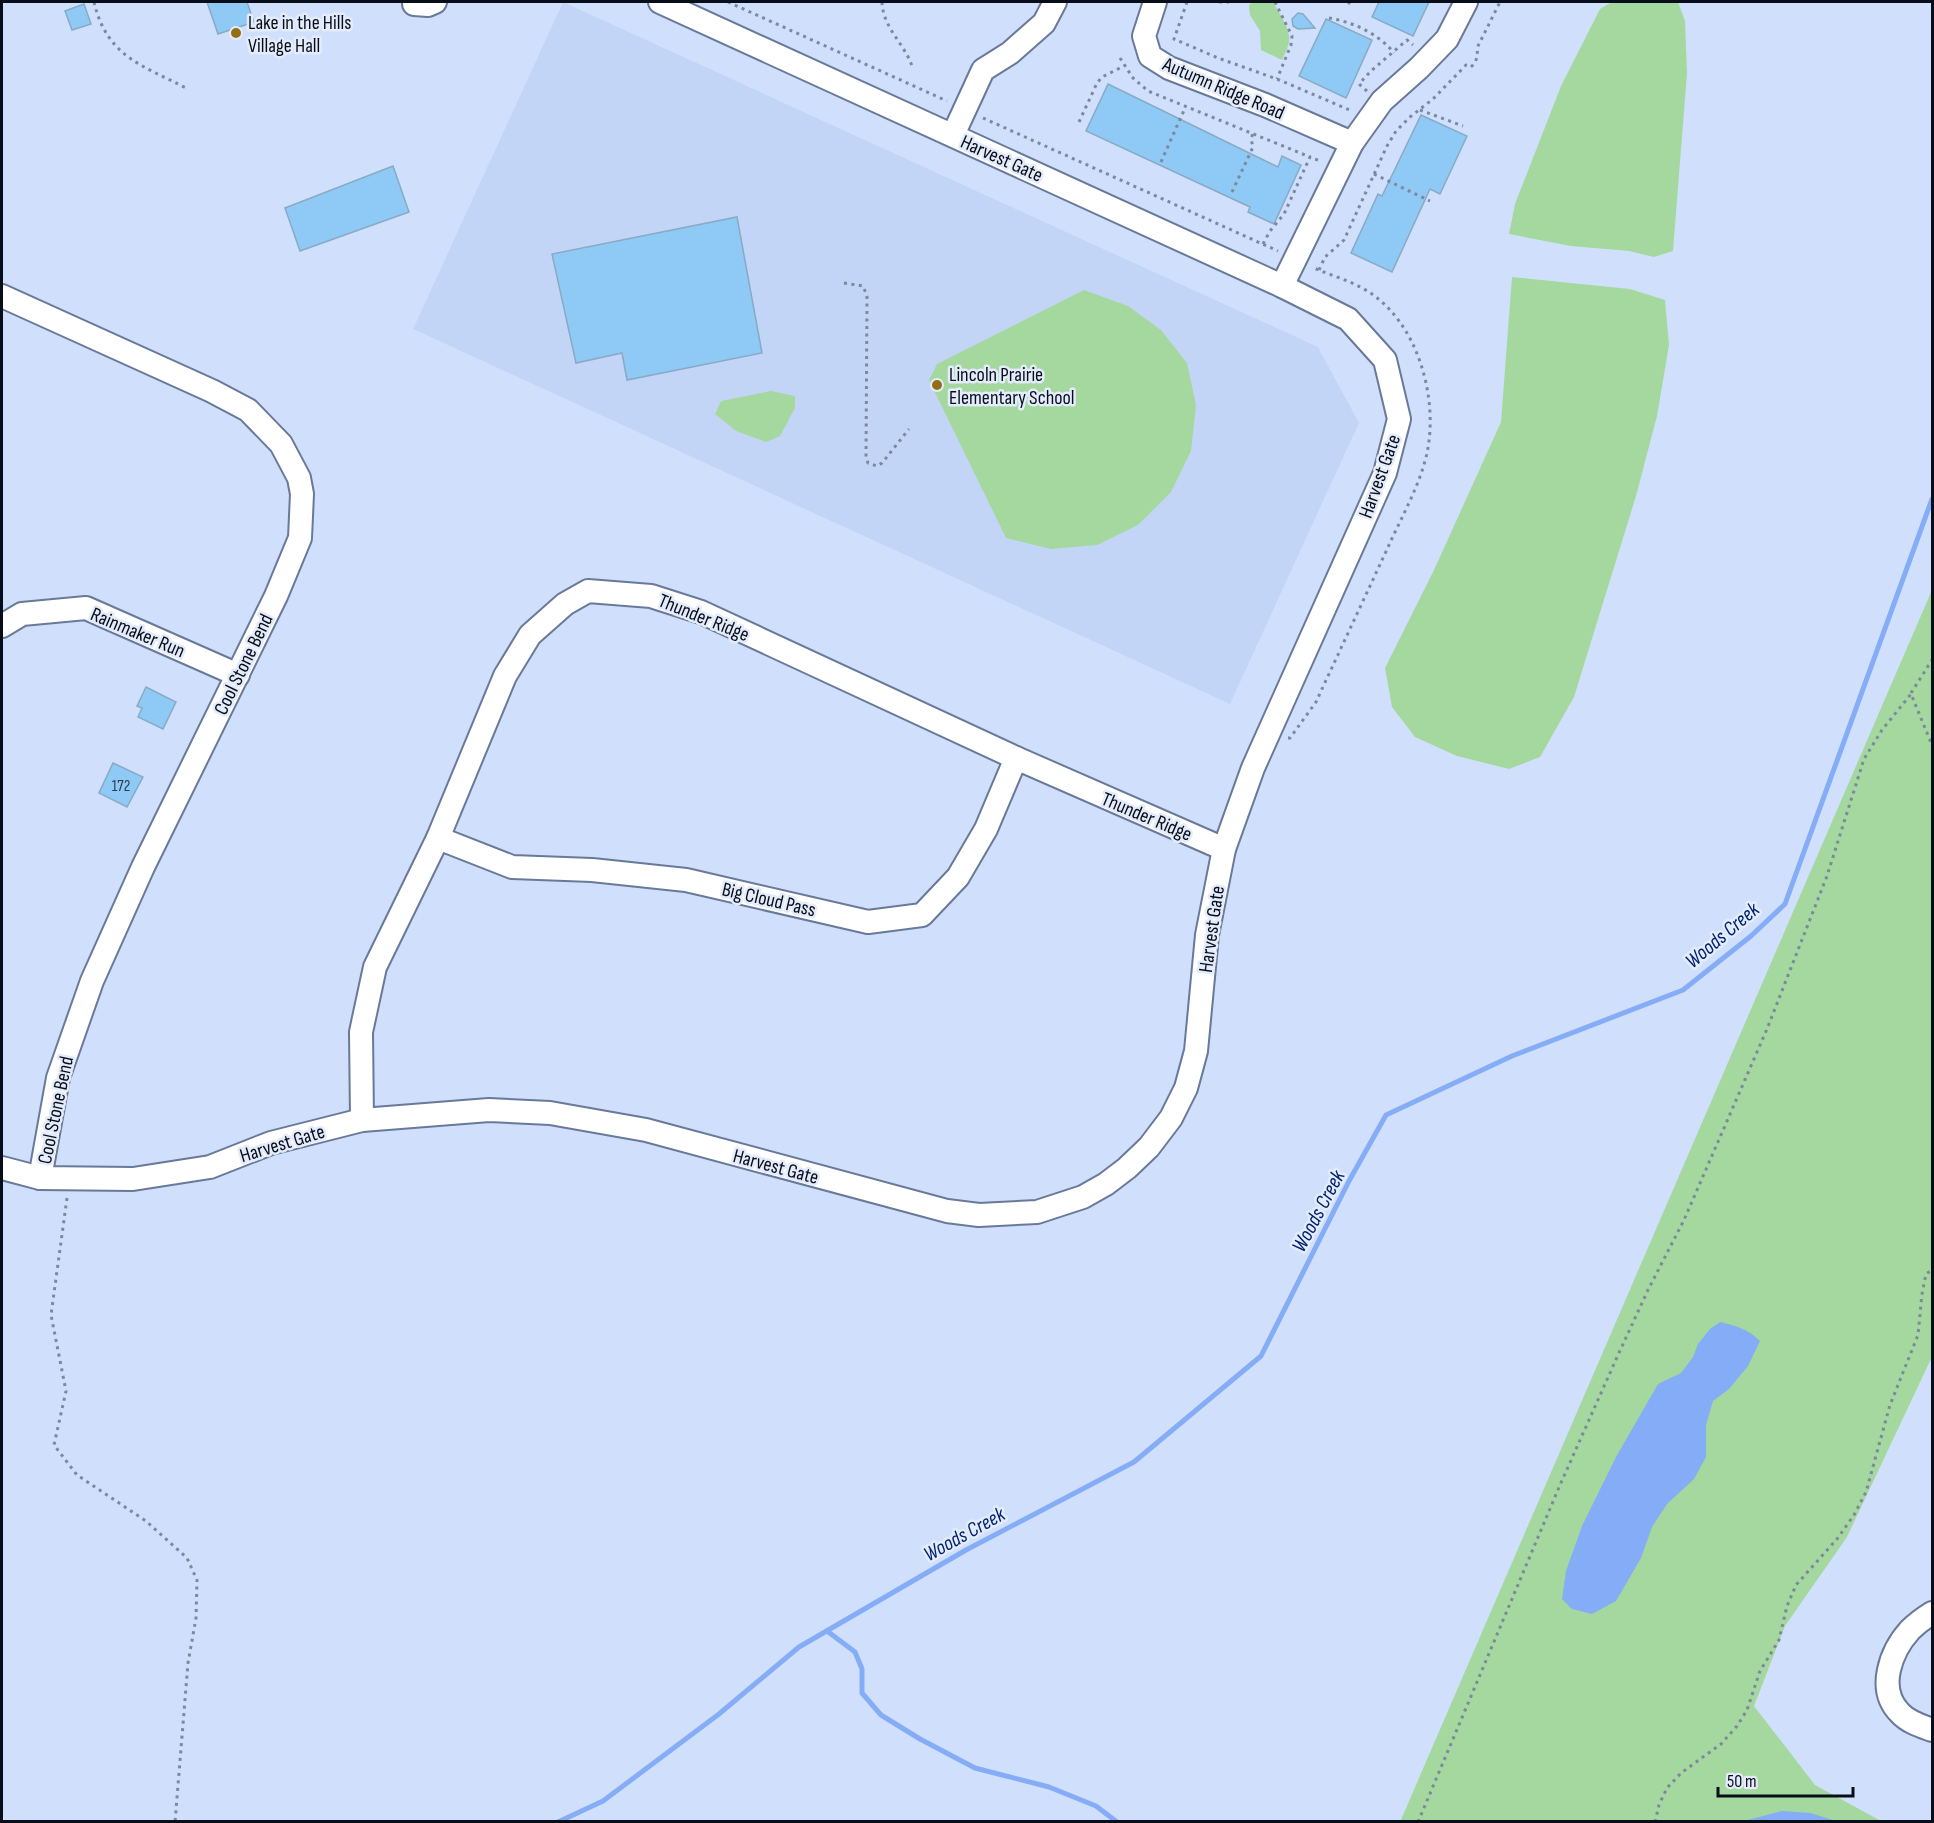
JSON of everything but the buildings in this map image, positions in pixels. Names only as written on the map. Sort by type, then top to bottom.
[{"type":"street","points":[[414,2],[414,4],[435,2]]},
{"type":"street","name":"Harvest Gate","points":[[2,1168],[40,1178],[133,1179],[210,1167],[271,1143],[362,1120],[489,1110],[550,1113],[646,1130],[947,1211],[980,1215],[1013,1214],[1037,1212],[1058,1206],[1106,1185],[1149,1147],[1171,1118],[1186,1088],[1196,1051],[1207,934],[1224,849],[1252,768],[1385,473],[1399,419],[1385,360],[1348,319],[1282,286],[660,2]]},
{"type":"street","points":[[953,135],[983,70],[1010,53],[1044,23],[1055,2]]},
{"type":"street","name":"Autumn Ridge Road","points":[[1155,2],[1144,36],[1150,56],[1169,68],[1265,105],[1352,143]]},
{"type":"street","points":[[1282,286],[1352,143],[1382,101],[1447,39],[1466,2]]},
{"type":"street","name":"Cool Stone Bend","points":[[2,296],[212,391],[248,410],[281,444],[299,478],[302,494],[300,538],[276,596],[143,867],[92,981],[58,1078],[40,1178]]},
{"type":"street","name":"Thunder Ridge","points":[[362,1120],[361,1032],[375,967],[438,838],[505,676],[530,635],[565,604],[588,591],[651,596],[701,612],[1016,758],[1224,849]]},
{"type":"street","name":"Rainmaker Run","points":[[2,626],[22,614],[86,608],[238,675]]},
{"type":"street","name":"Big Cloud Pass","points":[[438,838],[512,867],[592,870],[686,880],[868,922],[921,915],[958,877],[986,829],[1016,758]]},
{"type":"street","points":[[1932,1613],[1909,1630],[1898,1647],[1890,1664],[1887,1685],[1894,1706],[1901,1715],[1915,1724],[1932,1730]]},
{"type":"path","points":[[94,2],[101,24],[121,50],[134,62],[186,88]]},
{"type":"path","points":[[728,2],[1364,289],[1381,302],[1397,319],[1418,351],[1427,385],[1431,420],[1427,453],[1414,491],[1316,702],[1290,738]]},
{"type":"path","points":[[882,2],[886,22],[912,66]]},
{"type":"path","points":[[1186,2],[1174,39],[1357,113]]},
{"type":"path","points":[[1219,2],[1229,2]]},
{"type":"path","points":[[1275,2],[1292,36],[1291,45],[1277,79]]},
{"type":"path","points":[[1318,270],[1325,257],[1344,240],[1396,131],[1433,99],[1466,65],[1471,67],[1478,56],[1477,48],[1500,2]]},
{"type":"path","points":[[1329,18],[1341,20],[1373,35],[1385,42],[1394,53]]},
{"type":"path","points":[[1371,94],[1359,84],[1407,40],[1413,45]]},
{"type":"path","points":[[1120,58],[1132,78],[1148,92],[1327,164]]},
{"type":"path","points":[[1079,122],[1097,83],[1124,66]]},
{"type":"path","points":[[1161,162],[1185,108]]},
{"type":"path","points":[[1419,110],[1463,126]]},
{"type":"path","points":[[1232,192],[1253,147],[1251,139],[1254,133]]},
{"type":"path","points":[[1263,244],[1284,214],[1310,157]]},
{"type":"path","points":[[1374,174],[1431,201]]},
{"type":"path","points":[[844,283],[863,286],[867,296],[866,457],[868,463],[877,466],[882,463],[909,429]]},
{"type":"path","points":[[1418,1821],[1560,1485],[1643,1301],[1684,1220],[1767,1029],[1827,876],[1864,759],[1882,730],[1911,694],[1932,660]]},
{"type":"path","points":[[1911,694],[1932,745]]},
{"type":"path","points":[[69,1179],[51,1315],[66,1392],[54,1445],[77,1475],[146,1521],[187,1558],[197,1580],[196,1618],[188,1663],[175,1821]]},
{"type":"path","points":[[1655,1821],[1667,1788],[1681,1773],[1721,1744],[1748,1710],[1760,1671],[1779,1640],[1786,1606],[1796,1585],[1837,1539],[1854,1515],[1866,1492],[1890,1406],[1918,1335],[1926,1274],[1932,1269]]},
{"type":"shaded area","name":"Lincoln Prairie Elementary School","points":[[563,2],[1318,347],[1359,423],[1230,704],[413,329]]},
{"type":"green space","points":[[1253,2],[1273,2],[1284,21],[1289,42],[1282,60],[1261,50],[1260,31],[1250,15],[1249,5]]},
{"type":"green space","points":[[1612,2],[1678,2],[1685,21],[1687,73],[1673,251],[1654,257],[1629,251],[1571,246],[1509,234],[1515,204],[1561,86],[1600,9]]},
{"type":"green space","points":[[1512,277],[1630,289],[1665,300],[1669,345],[1657,416],[1636,496],[1574,697],[1540,757],[1509,769],[1457,756],[1415,737],[1392,707],[1385,668],[1434,570],[1501,422]]},
{"type":"green space","points":[[1084,290],[1128,306],[1161,330],[1187,363],[1196,405],[1191,451],[1171,492],[1138,525],[1097,545],[1051,549],[1006,538],[929,380],[937,364]]},
{"type":"green space","points":[[771,391],[795,396],[795,408],[780,436],[766,442],[736,431],[715,414],[721,401]]},
{"type":"green space","points":[[1932,590],[1932,1360],[1847,1537],[1785,1626],[1754,1706],[1815,1785],[1881,1821],[1400,1822]]},
{"type":"water","points":[[1720,1322],[1746,1331],[1760,1341],[1748,1366],[1729,1389],[1713,1401],[1706,1425],[1706,1457],[1694,1479],[1667,1504],[1652,1527],[1641,1558],[1616,1601],[1592,1614],[1572,1609],[1562,1599],[1566,1571],[1582,1526],[1616,1457],[1658,1384],[1681,1373],[1693,1357],[1698,1344],[1710,1329]]},
{"type":"water","points":[[1782,1811],[1810,1813],[1836,1821],[1744,1821]]},
{"type":"waterway","name":"Woods Creek","points":[[558,1822],[603,1801],[719,1714],[799,1647],[966,1550],[1134,1462],[1261,1356],[1349,1181],[1386,1115],[1512,1056],[1683,990],[1751,936],[1785,904],[1932,499]]},
{"type":"waterway","points":[[827,1631],[855,1652],[862,1669],[862,1693],[881,1715],[975,1768],[1049,1787],[1096,1806],[1117,1822]]},
{"type":"place","name":"Lake in the Hills Village Hall","points":[[236,33]]},
{"type":"place","name":"Lincoln Prairie Elementary School","points":[[937,385]]}]
